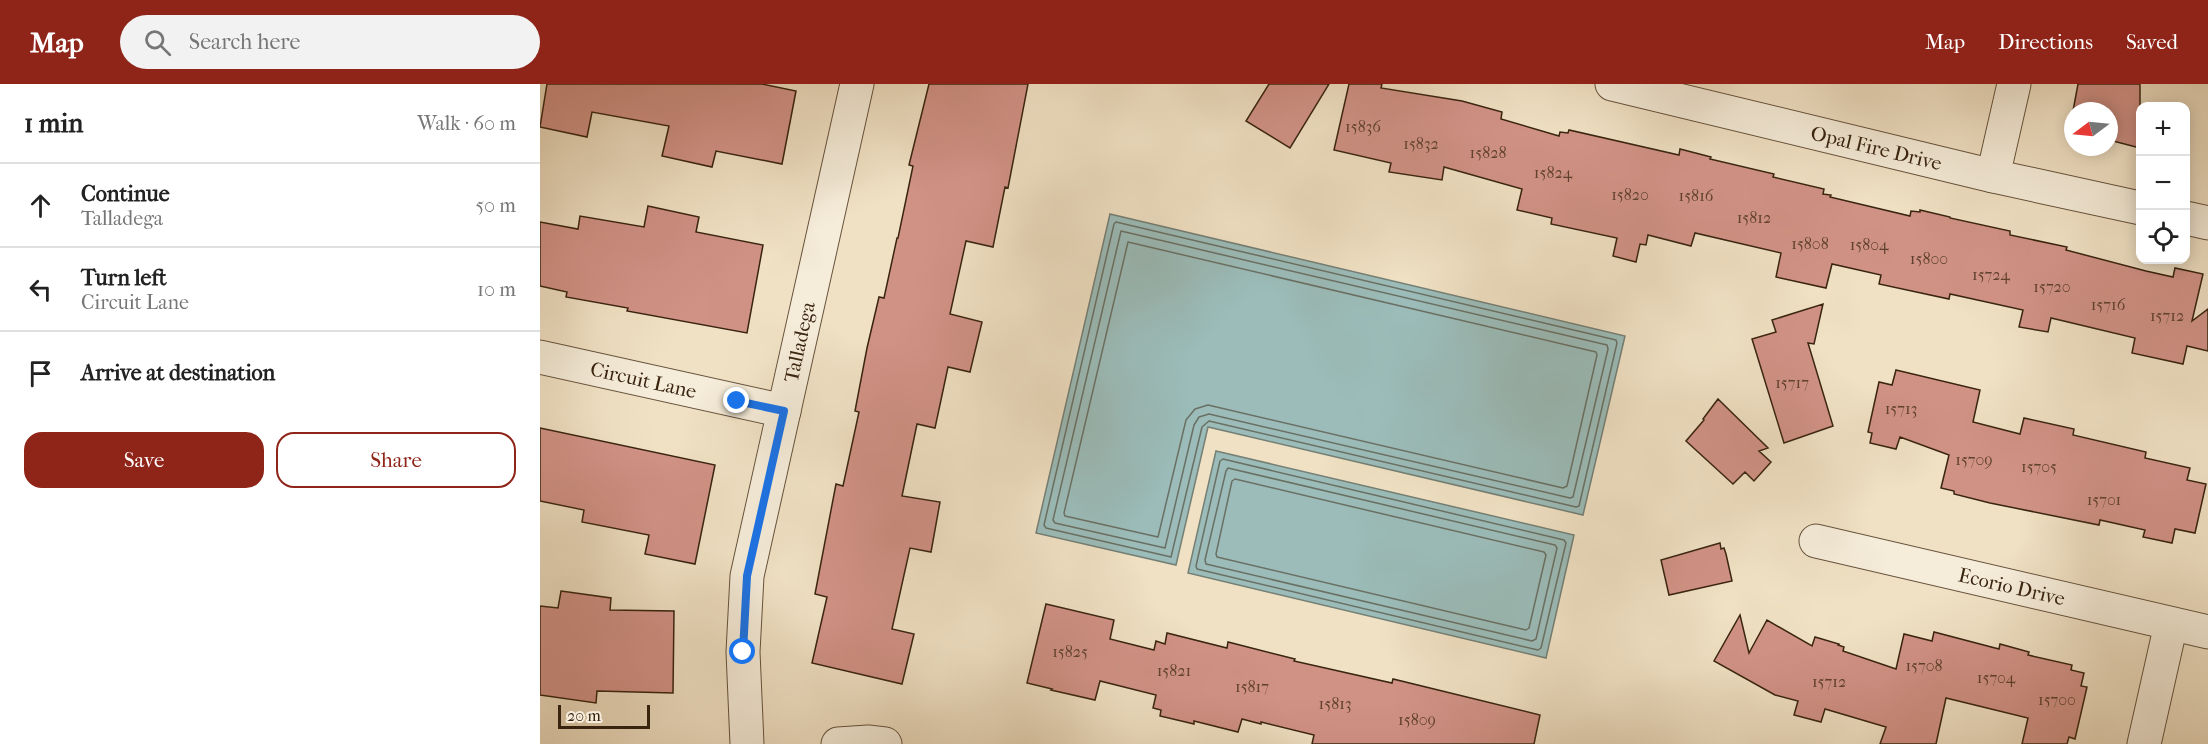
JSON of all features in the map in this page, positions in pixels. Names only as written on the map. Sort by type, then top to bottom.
[{"type":"street","name":"Talladega","points":[[747,744],[743,652],[747,576],[857,84]]},
{"type":"street","points":[[1992,176],[2014,84]]},
{"type":"street","name":"Opal Fire Drive","points":[[1626,86],[1992,176],[2136,207]]},
{"type":"street","points":[[2190,219],[2208,223]]},
{"type":"street","name":"Circuit Lane","points":[[540,357],[784,411]]},
{"type":"street","name":"Ecorio Drive","points":[[1816,541],[2208,632]]},
{"type":"street","points":[[2144,744],[2171,624]]},
{"type":"street","points":[[838,744],[868,742],[885,744]]},
{"type":"water","points":[[1110,214],[1625,336],[1583,515],[1208,427],[1176,565],[1036,533]]},
{"type":"water","points":[[1216,451],[1574,535],[1546,658],[1188,573]]},
{"type":"building","points":[[547,84],[762,84],[796,91],[782,164],[716,151],[712,167],[662,156],[669,126],[592,112],[587,137],[540,127]]},
{"type":"building","points":[[929,84],[1028,84],[1008,188],[1005,187],[993,247],[966,241],[950,314],[982,322],[970,372],[948,367],[935,428],[917,424],[902,496],[940,502],[931,552],[910,548],[892,629],[914,634],[902,684],[812,663],[827,597],[815,594],[836,484],[843,486],[859,412],[855,411],[867,348],[879,297],[884,298],[913,166],[909,165]]},
{"type":"building","points":[[1269,84],[1329,84],[1290,148],[1246,121]]},
{"type":"building","points":[[1349,84],[1382,84],[1381,88],[1462,101],[1502,112],[1501,119],[1559,136],[1560,132],[1568,133],[1569,130],[1679,155],[1680,149],[1711,157],[1710,159],[1774,174],[1773,177],[1824,189],[1823,194],[1831,195],[1830,197],[1910,216],[1911,211],[1920,212],[1920,210],[2010,231],[2010,235],[2067,247],[2066,250],[2146,271],[2173,277],[2175,268],[2203,274],[2192,321],[2208,309],[2208,351],[2187,346],[2183,364],[2132,353],[2135,338],[2051,318],[2048,332],[2019,327],[2023,310],[1950,294],[1949,299],[1879,284],[1881,275],[1832,264],[1826,288],[1776,277],[1781,253],[1695,233],[1691,246],[1648,235],[1646,245],[1640,244],[1636,262],[1613,256],[1617,238],[1551,224],[1552,218],[1517,210],[1522,189],[1444,167],[1442,180],[1389,172],[1391,163],[1334,150]]},
{"type":"building","points":[[2078,84],[2140,84],[2140,102],[2136,102],[2136,147],[2118,142],[2118,102],[2075,102]]},
{"type":"building","points":[[648,206],[699,217],[696,232],[763,245],[747,333],[627,311],[628,308],[566,297],[567,292],[540,286],[540,222],[578,229],[580,216],[644,227]]},
{"type":"building","points":[[1823,304],[1814,344],[1808,343],[1833,426],[1784,443],[1752,339],[1776,332],[1772,320]]},
{"type":"building","points":[[1896,370],[1980,390],[1973,422],[2020,434],[2024,418],[2074,429],[2073,435],[2146,452],[2145,458],[2190,468],[2187,480],[2206,484],[2195,533],[2175,529],[2172,543],[2143,537],[2145,530],[2100,520],[2099,525],[1990,503],[1954,494],[1954,491],[1941,488],[1949,455],[1900,437],[1896,449],[1870,443],[1872,433],[1868,432],[1879,382],[1892,385]]},
{"type":"building","points":[[1718,399],[1768,448],[1759,451],[1771,462],[1754,481],[1745,472],[1733,484],[1686,441]]},
{"type":"building","points":[[540,428],[715,465],[695,564],[645,554],[649,535],[582,522],[584,510],[540,501]]},
{"type":"building","points":[[1720,543],[1721,549],[1724,548],[1726,554],[1732,581],[1669,595],[1661,560]]},
{"type":"building","points":[[561,591],[611,598],[610,610],[674,611],[673,693],[597,691],[596,703],[540,695],[540,606],[558,608]]},
{"type":"building","points":[[1046,604],[1114,620],[1110,639],[1154,650],[1156,641],[1165,644],[1167,633],[1227,648],[1228,642],[1295,659],[1294,661],[1392,683],[1393,679],[1540,715],[1534,744],[1312,744],[1314,735],[1261,722],[1261,724],[1242,719],[1238,732],[1194,721],[1194,724],[1160,716],[1161,710],[1153,708],[1156,695],[1100,681],[1095,700],[1051,690],[1027,683]]},
{"type":"building","points":[[1740,615],[1749,653],[1767,620],[1812,646],[1815,637],[1839,644],[1844,647],[1843,651],[1896,669],[1904,634],[1932,641],[1934,632],[1999,649],[2000,644],[2029,652],[2028,655],[2072,665],[2071,670],[2084,673],[2081,686],[2087,687],[2075,739],[2069,737],[2067,744],[2022,744],[2028,718],[1946,698],[1936,744],[1880,744],[1886,727],[1825,709],[1821,722],[1794,715],[1798,701],[1775,695],[1714,661]]},
{"type":"route","points":[[737,401],[784,411],[747,576],[743,652]]}]
